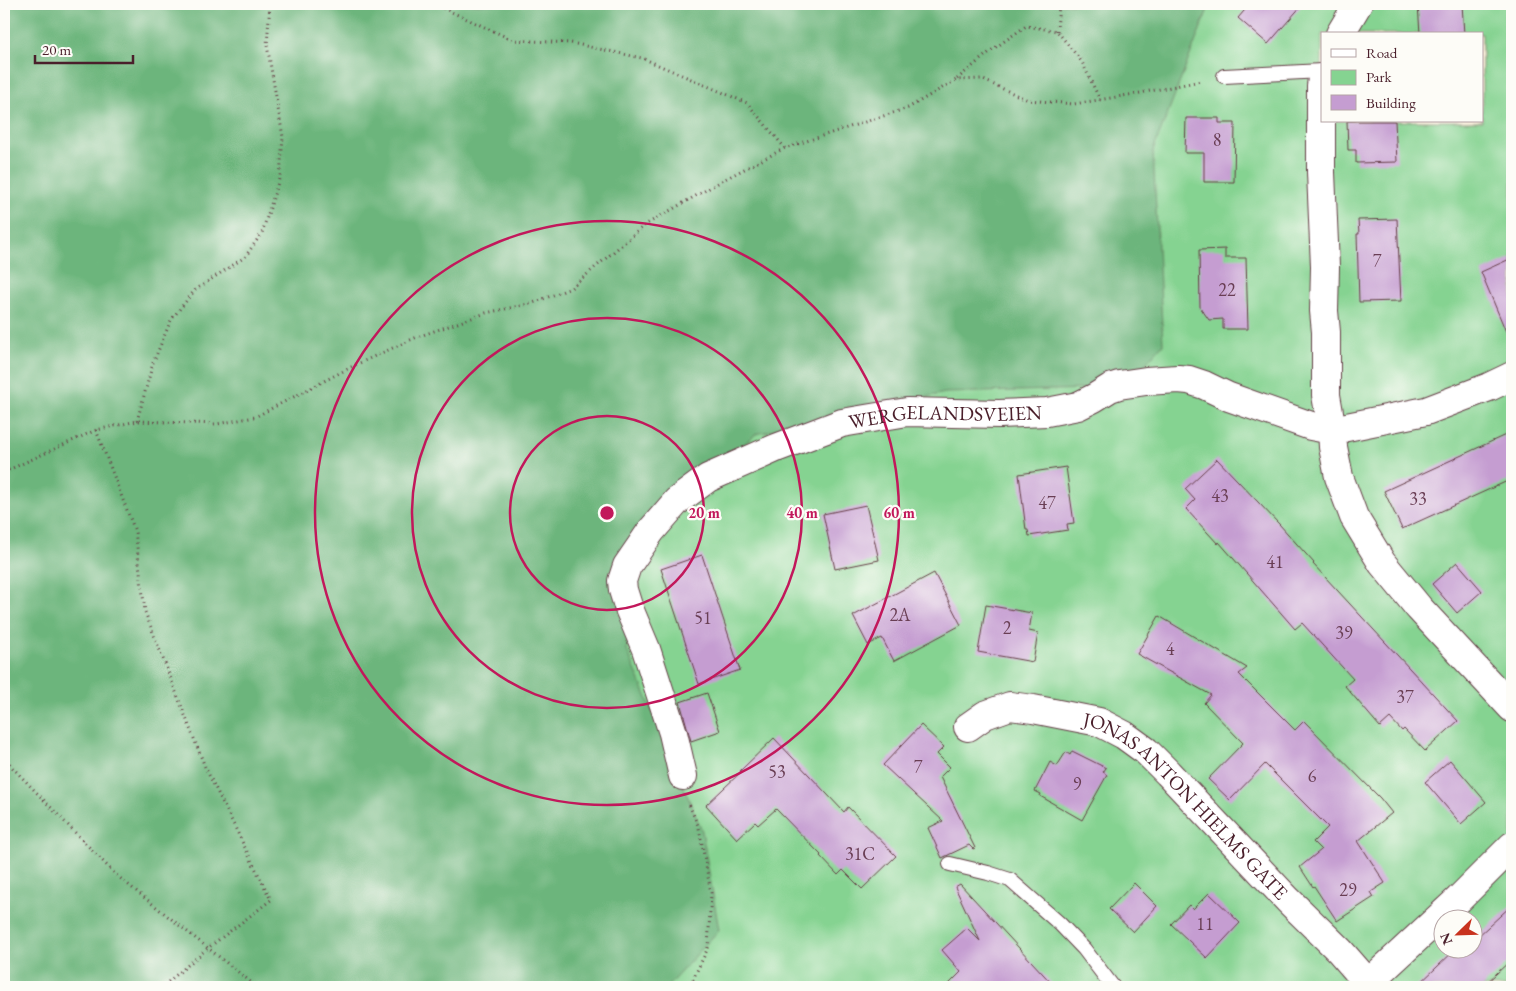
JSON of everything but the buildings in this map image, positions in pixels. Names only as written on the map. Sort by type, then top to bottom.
[{"type":"street","points":[[1341,32],[1358,4]]},
{"type":"street","points":[[1321,86],[1326,395],[1339,476],[1354,518],[1382,563],[1420,608],[1512,708]]},
{"type":"street","name":"WERGELANDSVEIEN","points":[[683,776],[673,733],[646,649],[628,606],[622,581],[626,566],[650,531],[677,501],[708,478],[842,422],[907,412],[999,414],[1047,412],[1078,406],[1119,385],[1146,381],[1189,380],[1204,384],[1229,397],[1311,426],[1332,430],[1426,411],[1489,387],[1512,376]]},
{"type":"street","name":"JONAS ANTON HIELMS GATE","points":[[968,727],[985,715],[1010,706],[1098,722],[1124,735],[1146,751],[1168,773],[1288,900],[1340,951],[1366,985]]},
{"type":"street","points":[[1366,985],[1512,846]]},
{"type":"lane","points":[[1224,76],[1321,71]]},
{"type":"lane","points":[[950,864],[1010,880],[1060,924],[1084,949],[1112,987]]},
{"type":"path","points":[[137,421],[154,363],[171,320],[195,290],[245,257],[262,233],[280,176],[283,137],[267,45],[270,4]]},
{"type":"path","points":[[434,4],[513,40],[571,43],[642,58],[747,103],[785,148]]},
{"type":"path","points":[[1056,31],[1059,4]]},
{"type":"path","points":[[4,472],[96,430],[137,421],[217,424],[255,417],[353,366],[416,337],[486,312],[533,303],[571,288],[645,225],[725,178],[785,148],[908,108],[956,80],[992,50],[1026,26],[1056,31],[1082,62],[1100,100]]},
{"type":"path","points":[[956,80],[981,79],[1028,100],[1074,104],[1224,76]]},
{"type":"path","points":[[96,430],[135,531],[145,612],[205,767],[272,900],[208,948],[162,987]]},
{"type":"path","points":[[4,755],[12,767],[116,875],[257,987]]},
{"type":"path","points":[[683,776],[688,804],[699,828],[711,893],[708,948],[693,979],[686,987]]},
{"type":"green space","points":[[4,4],[1512,4],[1512,987],[4,987]]},
{"type":"green space","points":[[4,4],[1210,4],[1153,151],[1163,344],[1124,388],[945,393],[756,434],[646,525],[627,650],[702,831],[719,930],[667,987],[4,987]]}]
